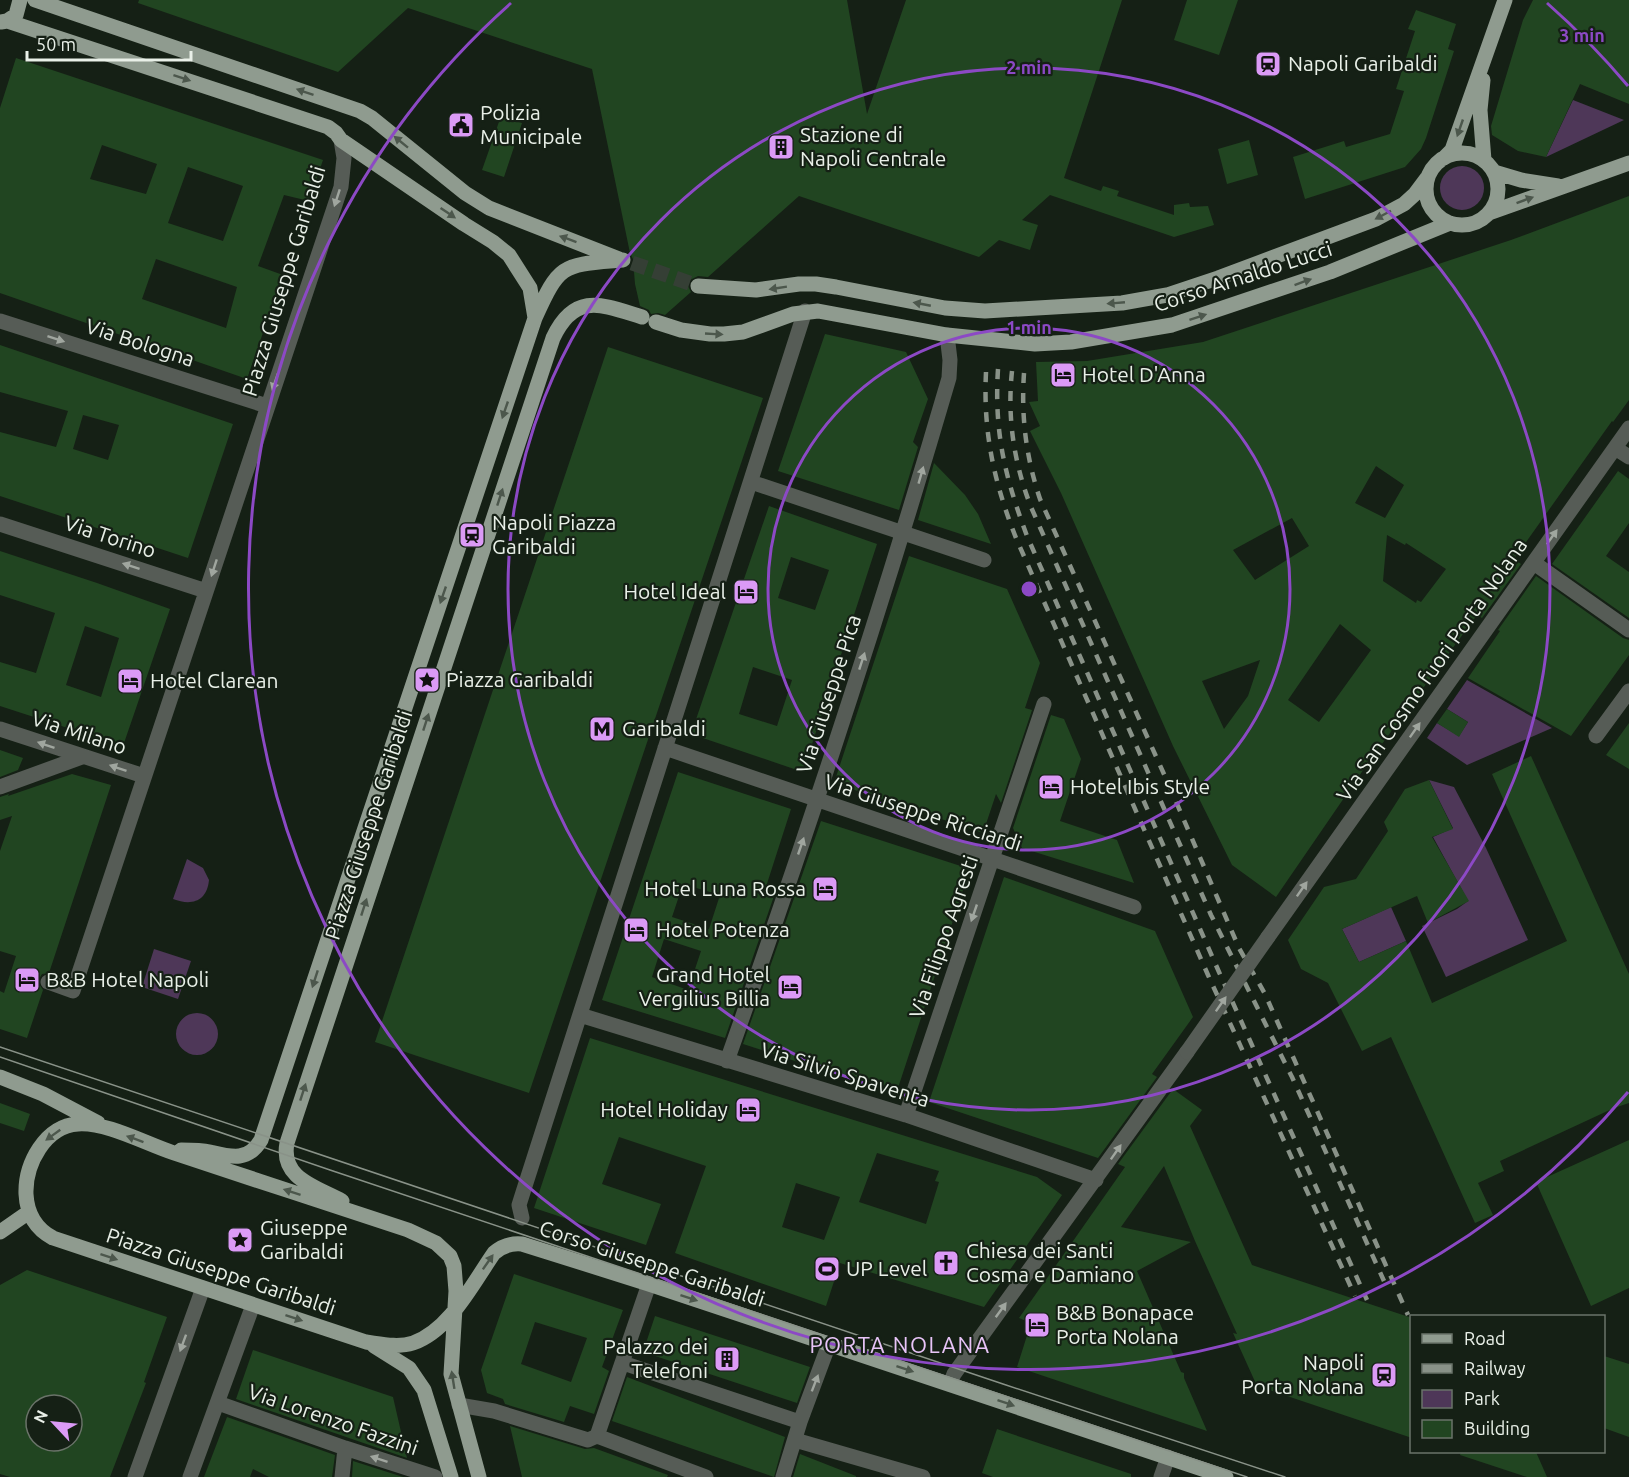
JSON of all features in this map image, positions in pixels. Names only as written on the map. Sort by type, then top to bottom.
[{"type":"main road","points":[[4,21],[16,15],[21,0]]},
{"type":"main road","name":"Piazza Giuseppe Garibaldi","points":[[35,0],[360,111],[372,118],[465,193],[489,208],[627,262],[573,266],[563,271],[549,287],[535,318],[261,1140],[249,1153],[238,1157],[208,1151],[161,1149]]},
{"type":"main road","points":[[1505,0],[1452,150],[1433,167],[1427,178],[1426,190],[1436,215],[1450,224],[1468,225],[1480,221],[1489,213],[1629,163]]},
{"type":"main road","points":[[4,21],[316,122],[336,133],[341,140]]},
{"type":"main road","points":[[1484,160],[1480,110],[1485,56]]},
{"type":"main road","name":"Piazza Giuseppe Garibaldi","points":[[341,140],[493,242],[508,255],[530,288],[535,318]]},
{"type":"main road","points":[[1444,158],[1455,153],[1465,153],[1484,160],[1494,172],[1497,181],[1497,197],[1489,213]]},
{"type":"main road","points":[[1494,172],[1521,180],[1561,186]]},
{"type":"main road","name":"Corso Arnaldo Lucci","points":[[698,286],[756,290],[799,284],[836,286],[945,308],[985,311],[1122,303],[1167,295],[1376,219],[1404,204],[1427,178]]},
{"type":"main road","name":"Corso Arnaldo Lucci","points":[[830,312],[947,335],[1035,344],[1071,342],[1172,325],[1300,283],[1450,224]]},
{"type":"main road","name":"Piazza Giuseppe Garibaldi","points":[[368,1216],[296,1176],[287,1162],[287,1143],[553,338],[559,326],[570,314],[584,306],[601,304],[681,330],[710,334],[743,332],[805,311],[830,312]]},
{"type":"main road","points":[[7,1080],[44,1094],[108,1129]]},
{"type":"main road","name":"Piazza Giuseppe Garibaldi","points":[[77,1124],[108,1129],[161,1149],[368,1216],[428,1238],[442,1248],[454,1266],[455,1310],[436,1330],[412,1344],[397,1346],[366,1342],[53,1238],[45,1234],[29,1212],[26,1191],[32,1163],[44,1142],[65,1126],[77,1124]]},
{"type":"main road","points":[[0,1233],[29,1212]]},
{"type":"main road","name":"Corso Giuseppe Garibaldi","points":[[455,1310],[494,1253],[500,1248],[522,1244],[950,1384]]},
{"type":"main road","points":[[455,1310],[451,1374],[478,1477]]},
{"type":"main road","points":[[366,1342],[409,1368],[424,1390],[451,1477]]},
{"type":"main road","points":[[950,1384],[1226,1477]]},
{"type":"street","name":"Piazza Giuseppe Garibaldi","points":[[48,982],[73,991],[341,187],[344,158],[341,140]]},
{"type":"street","points":[[522,1218],[519,1205],[805,311]]},
{"type":"street","name":"Via Bologna","points":[[0,321],[267,406]]},
{"type":"street","name":"Via Giuseppe Pica","points":[[727,1061],[904,533],[949,378],[950,360],[947,335]]},
{"type":"street","name":"Via San Cosmo fuori Porta Nolana","points":[[1096,1180],[1629,428]]},
{"type":"street","points":[[1615,448],[1629,457]]},
{"type":"street","points":[[751,482],[984,560]]},
{"type":"street","name":"Via Torino","points":[[0,524],[206,591]]},
{"type":"street","points":[[1534,563],[1629,630]]},
{"type":"street","points":[[1596,736],[1629,691]]},
{"type":"street","name":"Via Filippo Agresti","points":[[906,1115],[1044,704]]},
{"type":"street","name":"Via Milano","points":[[0,729],[144,776]]},
{"type":"street","name":"Via Giuseppe Ricciardi","points":[[665,748],[1134,907]]},
{"type":"street","points":[[0,787],[82,757]]},
{"type":"street","name":"Via Silvio Spaventa","points":[[580,1015],[906,1115],[1096,1180]]},
{"type":"street","points":[[950,1384],[954,1374],[1096,1180]]},
{"type":"street","points":[[459,1405],[494,1410],[588,1440],[597,1436],[649,1284]]},
{"type":"street","points":[[135,1477],[202,1288]]},
{"type":"street","points":[[190,1477],[253,1305]]},
{"type":"street","points":[[783,1477],[800,1422],[829,1344]]},
{"type":"street","points":[[623,1363],[800,1422]]},
{"type":"street","name":"Via Lorenzo Fazzini","points":[[218,1402],[345,1448],[435,1477]]},
{"type":"street","points":[[597,1436],[667,1470],[706,1477]]},
{"type":"street","points":[[795,1440],[923,1477]]},
{"type":"street","points":[[342,1477],[345,1448]]},
{"type":"street","points":[[1161,1477],[1168,1457]]},
{"type":"green space","points":[[1573,100],[1624,120],[1546,157]]},
{"type":"green space","points":[[1462,166],[1477,173],[1484,188],[1477,203],[1462,210],[1447,203],[1440,188],[1447,173]]},
{"type":"green space","points":[[1467,680],[1552,728],[1467,765],[1427,738],[1437,723],[1459,736],[1468,722],[1447,709]]},
{"type":"green space","points":[[1429,780],[1454,787],[1486,848],[1528,940],[1446,977],[1422,926],[1468,901],[1433,837],[1453,828]]},
{"type":"green space","points":[[187,859],[203,868],[209,880],[205,893],[201,898],[192,902],[173,899]]},
{"type":"green space","points":[[1391,907],[1406,941],[1359,962],[1342,929]]},
{"type":"green space","points":[[154,949],[191,961],[178,999],[142,987]]},
{"type":"green space","points":[[197,1013],[205,1014],[212,1019],[217,1026],[217,1042],[212,1049],[205,1054],[197,1055],[189,1054],[182,1049],[177,1042],[176,1034],[177,1026],[182,1019],[189,1014]]},
{"type":"building","name":"Stazione di Napoli Centrale","points":[[139,0],[847,0],[867,114],[906,0],[1122,0],[1064,178],[1101,191],[1103,186],[1119,191],[1117,196],[1174,215],[1174,205],[1189,203],[1190,207],[1208,206],[1214,225],[1174,237],[1050,195],[1022,220],[1038,225],[1030,250],[999,240],[979,257],[799,196],[708,277],[698,276],[690,280],[688,286],[691,292],[665,315],[651,314],[649,310],[640,306],[633,259],[592,69],[408,8],[338,72],[138,3]]},
{"type":"building","points":[[1187,0],[1238,0],[1219,55],[1174,40]]},
{"type":"building","points":[[1533,0],[1629,0],[1629,104],[1580,84],[1546,157],[1518,151],[1492,135],[1491,126],[1523,20]]},
{"type":"building","points":[[1416,10],[1456,24],[1448,49],[1454,51],[1421,149],[1405,167],[1305,199],[1293,157],[1344,141],[1346,147],[1390,134],[1404,91],[1396,89],[1415,31],[1408,29]]},
{"type":"building","points":[[16,58],[323,160],[309,201],[284,195],[258,266],[283,275],[247,379],[0,293],[0,108]],"holes":[[[102,145],[157,164],[146,194],[90,179]],[[188,167],[243,186],[223,241],[168,223]],[[156,259],[237,287],[226,328],[142,299]]]},
{"type":"building","points":[[501,116],[522,123],[504,177],[482,170]]},
{"type":"building","points":[[1249,140],[1258,175],[1227,184],[1218,149]]},
{"type":"building","points":[[1629,196],[1629,400],[1514,559],[1521,564],[1482,618],[1477,615],[1368,763],[1276,897],[1232,865],[1173,746],[1061,493],[1030,431],[1040,426],[1029,402],[1038,401],[1036,362],[1087,361],[1203,342],[1511,240]],"holes":[[[1376,466],[1404,485],[1385,518],[1355,503]],[[1292,518],[1309,546],[1255,580],[1233,550]],[[1387,535],[1405,545],[1406,543],[1446,569],[1421,602],[1417,600],[1416,603],[1383,581]],[[1340,624],[1371,650],[1319,722],[1288,700]],[[1260,660],[1248,696],[1224,729],[1202,681]]]},
{"type":"building","points":[[825,334],[906,352],[928,399],[913,442],[918,447],[899,510],[778,471]]},
{"type":"building","points":[[0,345],[233,424],[188,558],[0,496],[0,432],[56,447],[68,411],[0,392]],"holes":[[[83,415],[119,425],[108,460],[73,449]]]},
{"type":"building","points":[[608,347],[763,398],[529,1093],[375,1042]]},
{"type":"building","points":[[934,463],[965,495],[978,514],[991,544],[918,520]]},
{"type":"building","points":[[1618,471],[1629,479],[1629,523],[1606,556],[1629,572],[1629,618],[1552,564]]},
{"type":"building","points":[[769,506],[877,544],[803,772],[691,734]],"holes":[[[791,557],[829,570],[815,610],[778,598]],[[753,667],[792,680],[777,726],[739,714]]]},
{"type":"building","points":[[0,551],[170,609],[123,746],[0,706],[0,662],[36,673],[55,613],[0,595]],"holes":[[[85,626],[119,638],[101,697],[66,685]]]},
{"type":"building","points":[[909,556],[1007,589],[1040,663],[1025,708],[1032,710],[1001,803],[996,794],[983,833],[834,783]]},
{"type":"building","points":[[1536,576],[1629,640],[1629,655],[1571,736],[1468,678]]},
{"type":"building","points":[[1447,709],[1468,722],[1459,737],[1437,723]]},
{"type":"building","name":"Hotel Ibis Style","points":[[1051,715],[1064,719],[1081,759],[1060,821],[1117,840],[1134,883],[1022,848],[1013,828]]},
{"type":"building","points":[[1629,723],[1629,769],[1606,755]]},
{"type":"building","points":[[0,750],[23,758],[18,770],[0,777]]},
{"type":"building","points":[[1531,756],[1629,974],[1629,1103],[1500,1161],[1504,1171],[1478,1183],[1493,1215],[1475,1223],[1391,1037],[1362,1051],[1328,983],[1301,969],[1288,940],[1324,887],[1356,879],[1388,831],[1384,822],[1405,789],[1429,780],[1453,829],[1432,837],[1469,901],[1428,923],[1417,896],[1342,929],[1359,962],[1406,941],[1432,1003],[1567,941],[1492,774]]},
{"type":"building","points":[[678,772],[791,809],[764,893],[774,896],[725,1038],[602,1000]],"holes":[[[683,884],[720,895],[709,929],[672,917]],[[664,939],[701,951],[688,990],[652,977]]]},
{"type":"building","points":[[72,774],[111,785],[49,973],[42,974],[39,979],[43,990],[27,1038],[0,1029],[0,991],[4,993],[16,956],[0,951],[0,851],[12,816],[0,820],[0,797]]},
{"type":"building","points":[[821,821],[970,869],[896,1094],[743,1044]]},
{"type":"building","points":[[1004,877],[1155,931],[1193,1017],[1152,1074],[1157,1077],[1098,1158],[929,1102]]},
{"type":"building","points":[[590,1038],[1037,1177],[1062,1195],[984,1307],[840,1263],[826,1306],[675,1253],[706,1166],[619,1137],[602,1184],[661,1204],[646,1245],[534,1208]],"holes":[[[877,1153],[939,1171],[935,1181],[939,1182],[926,1224],[859,1202]],[[796,1183],[840,1197],[824,1240],[782,1227]]]},
{"type":"building","points":[[1173,1089],[1202,1110],[1190,1126],[1252,1265],[1410,1317],[1410,1437],[1257,1386],[1233,1333],[1237,1334],[1164,1166],[1121,1227],[1191,1242],[1137,1271],[1181,1372],[1184,1373],[1184,1378],[1207,1431],[1017,1367],[1031,1323],[1019,1318],[1125,1167],[1118,1164]]},
{"type":"building","points":[[0,1103],[30,1114],[24,1131],[0,1123]]},
{"type":"building","points":[[1629,1140],[1629,1288],[1591,1306],[1536,1182]]},
{"type":"building","points":[[27,1270],[167,1317],[144,1382],[146,1383],[110,1477],[10,1477],[0,1474],[0,1285]]},
{"type":"building","points":[[514,1274],[623,1310],[602,1367],[609,1371],[594,1414],[570,1406],[564,1422],[505,1404],[503,1399],[487,1393],[481,1370]],"holes":[[[535,1322],[587,1338],[571,1382],[521,1364]]]},
{"type":"building","name":"Palazzo dei Telefoni","points":[[655,1316],[810,1367],[797,1403],[643,1352]]},
{"type":"building","points":[[253,1350],[393,1397],[407,1458],[236,1399]]},
{"type":"building","points":[[1605,1356],[1629,1364],[1629,1437],[1605,1428]]},
{"type":"building","points":[[627,1377],[785,1437],[774,1477],[612,1421]]},
{"type":"building","points":[[227,1417],[335,1455],[332,1477],[269,1477],[253,1469],[250,1477],[204,1477]]},
{"type":"building","points":[[510,1426],[585,1449],[594,1448],[668,1475],[667,1477],[522,1477]]},
{"type":"building","points":[[997,1429],[1131,1474],[1131,1477],[993,1477],[982,1473]]},
{"type":"building","points":[[1461,1453],[1536,1453],[1547,1477],[1527,1477],[1460,1455]]},
{"type":"building","points":[[800,1454],[856,1476],[856,1477],[793,1477]]},
{"type":"building","points":[[353,1461],[403,1477],[352,1477]]},
{"type":"tunnel","points":[[632,263],[698,286]]},
{"type":"tram line","points":[[0,1047],[1285,1477]]},
{"type":"tram line","points":[[0,1057],[1247,1477]]},
{"type":"railway","points":[[998,369],[998,414],[1003,454],[1027,536],[1219,972],[1367,1300]]},
{"type":"railway","points":[[1012,371],[1010,406],[1013,440],[1020,474],[1031,507],[1211,915],[1292,1077],[1384,1281]]},
{"type":"railway","points":[[986,372],[988,437],[996,477],[1016,538],[1208,975],[1355,1296]]},
{"type":"railway","points":[[1024,373],[1023,405],[1026,437],[1031,468],[1040,499],[1168,783],[1239,948],[1265,994],[1408,1315]]},
{"type":"place","name":"Napoli Garibaldi","points":[[1268,64]]},
{"type":"place","name":"Polizia Municipale","points":[[461,125]]},
{"type":"place","name":"Stazione di Napoli Centrale","points":[[781,147]]},
{"type":"place","name":"Hotel D'Anna","points":[[1063,375]]},
{"type":"place","name":"Napoli Piazza Garibaldi","points":[[472,535]]},
{"type":"place","name":"Hotel Ideal","points":[[746,592]]},
{"type":"place","name":"Piazza Garibaldi","points":[[427,680]]},
{"type":"place","name":"Hotel Clarean","points":[[130,681]]},
{"type":"place","name":"Garibaldi","points":[[602,729]]},
{"type":"place","name":"Hotel Ibis Style","points":[[1051,787]]},
{"type":"place","name":"Hotel Luna Rossa","points":[[825,889]]},
{"type":"place","name":"Hotel Potenza","points":[[636,930]]},
{"type":"place","name":"B&B Hotel Napoli","points":[[27,980]]},
{"type":"place","name":"Grand Hotel Vergilius Billia","points":[[790,987]]},
{"type":"place","name":"Hotel Holiday","points":[[748,1110]]},
{"type":"place","name":"Giuseppe Garibaldi","points":[[240,1240]]},
{"type":"place","name":"Chiesa dei Santi Cosma e Damiano","points":[[946,1263]]},
{"type":"place","name":"UP Level","points":[[827,1269]]},
{"type":"place","name":"B&B Bonapace Porta Nolana","points":[[1037,1325]]},
{"type":"place","name":"Palazzo dei Telefoni","points":[[727,1359]]},
{"type":"place","name":"Napoli Porta Nolana","points":[[1384,1375]]},
{"type":"district","name":"PORTA NOLANA","points":[[900,1345]]}]
